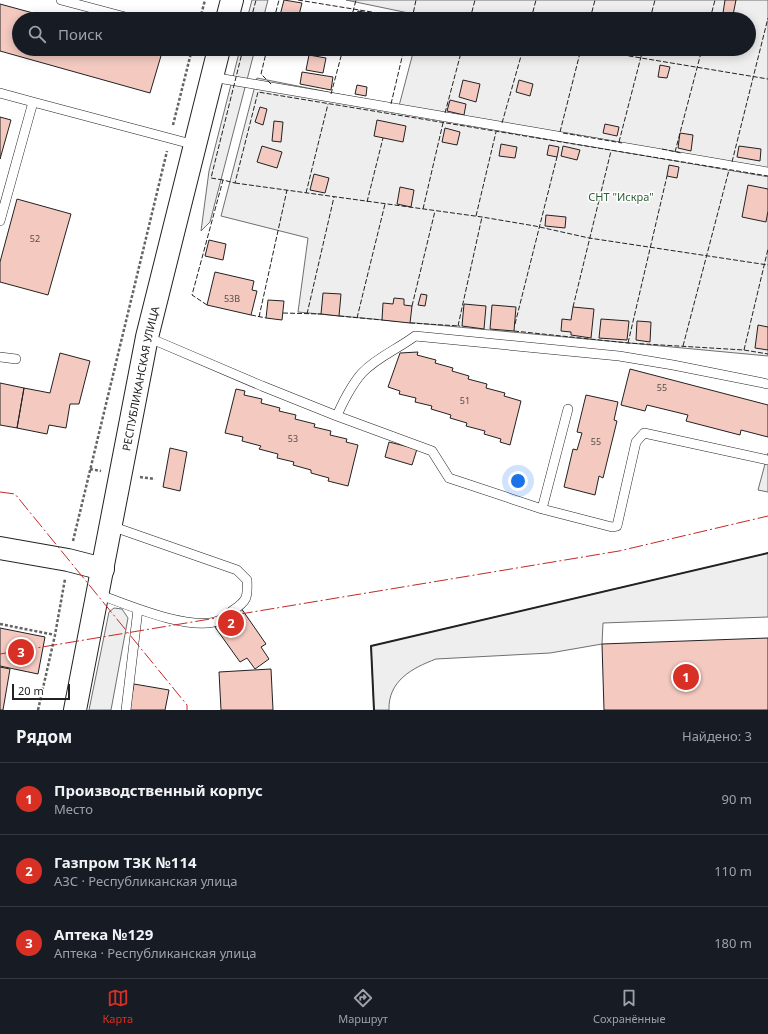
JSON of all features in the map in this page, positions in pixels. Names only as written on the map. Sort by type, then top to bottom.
[{"type":"main road","points":[[229,12],[232,0]]},
{"type":"main road","name":"РЕСПУБЛИКАНСКАЯ УЛИЦА","points":[[75,710],[147,337],[217,56]]},
{"type":"main road","points":[[0,548],[68,560],[103,569]]},
{"type":"lane","points":[[61,0],[106,12]]},
{"type":"lane","points":[[212,77],[768,172]]},
{"type":"lane","points":[[0,93],[195,144]]},
{"type":"lane","points":[[0,221],[33,102]]},
{"type":"lane","points":[[337,416],[342,403],[362,373],[387,354],[415,336],[619,356],[768,384]]},
{"type":"lane","points":[[147,337],[337,416],[432,451],[449,478],[542,509],[612,527],[617,526],[636,442],[644,433],[768,460]]},
{"type":"lane","points":[[0,357],[16,359]]},
{"type":"lane","points":[[542,509],[568,409]]},
{"type":"lane","points":[[98,594],[138,609],[171,619],[196,623],[219,620],[244,603],[248,592],[248,580],[237,570],[111,526]]},
{"type":"lane","points":[[126,710],[138,609]]},
{"type":"path","points":[[202,12],[205,0]]},
{"type":"path","points":[[38,710],[55,635],[68,560],[190,56]]},
{"type":"path","points":[[0,624],[55,635]]},
{"type":"green space","points":[[252,0],[268,0],[265,12],[249,12]]},
{"type":"green space","name":"СНТ \"Искра\"","points":[[346,0],[768,0],[768,356],[298,312],[308,238],[221,216],[257,78],[399,106],[412,56],[756,56],[756,12],[404,12]]},
{"type":"green space","points":[[238,56],[253,56],[210,222],[201,231],[209,171]]},
{"type":"green space","points":[[768,553],[768,617],[603,623],[602,644],[550,653],[436,659],[410,671],[397,683],[390,700],[389,710],[374,710],[371,646]]},
{"type":"green space","points":[[114,608],[122,609],[128,618],[111,710],[89,710],[109,612]]},
{"type":"shaded area","points":[[768,453],[768,492],[758,490]]},
{"type":"building","points":[[284,0],[302,3],[300,12],[281,12]]},
{"type":"building","points":[[725,0],[736,0],[734,12],[723,12]]},
{"type":"building","points":[[0,4],[29,12],[12,12],[12,54],[0,51]]},
{"type":"building","points":[[18,56],[161,56],[150,93]]},
{"type":"building","points":[[309,56],[326,58],[323,73],[306,70]]},
{"type":"building","points":[[660,65],[670,67],[667,78],[658,77]]},
{"type":"building","points":[[302,72],[333,77],[331,90],[300,84]]},
{"type":"building","points":[[463,80],[480,84],[476,102],[459,97]]},
{"type":"building","points":[[519,80],[533,84],[530,96],[516,92]]},
{"type":"building","points":[[357,85],[367,87],[366,96],[355,94]]},
{"type":"building","points":[[450,100],[466,104],[464,115],[447,111]]},
{"type":"building","points":[[260,107],[267,109],[263,125],[255,122]]},
{"type":"building","points":[[0,117],[11,120],[0,159]]},
{"type":"building","points":[[377,120],[406,126],[403,142],[374,136]]},
{"type":"building","points":[[274,121],[283,122],[281,142],[272,141]]},
{"type":"building","points":[[605,124],[619,127],[617,136],[603,133]]},
{"type":"building","points":[[445,128],[460,132],[457,145],[442,142]]},
{"type":"building","points":[[680,133],[693,135],[691,151],[678,148]]},
{"type":"building","points":[[501,144],[517,147],[515,158],[499,156]]},
{"type":"building","points":[[549,145],[559,147],[557,157],[547,155]]},
{"type":"building","points":[[262,146],[282,152],[277,168],[257,162]]},
{"type":"building","points":[[563,146],[580,150],[577,160],[561,156]]},
{"type":"building","points":[[739,146],[761,149],[760,161],[737,157]]},
{"type":"building","points":[[669,165],[679,167],[677,178],[667,176]]},
{"type":"building","points":[[314,174],[329,178],[325,193],[310,190]]},
{"type":"building","points":[[748,185],[768,189],[768,211],[766,222],[742,217]]},
{"type":"building","points":[[400,187],[414,190],[411,207],[397,204]]},
{"type":"building","points":[[17,199],[71,214],[48,295],[0,282],[0,262]]},
{"type":"building","points":[[546,215],[566,217],[565,228],[545,226]]},
{"type":"building","points":[[209,240],[226,244],[223,260],[205,256]]},
{"type":"building","points":[[215,272],[254,281],[252,290],[257,291],[251,315],[207,305]]},
{"type":"building","points":[[323,293],[341,294],[339,316],[321,314]]},
{"type":"building","points":[[421,294],[427,295],[425,306],[418,305]]},
{"type":"building","points":[[394,298],[404,299],[404,305],[412,306],[410,323],[382,320],[383,303],[393,304]]},
{"type":"building","points":[[268,300],[284,301],[282,320],[266,318]]},
{"type":"building","points":[[464,304],[486,306],[484,329],[462,326]]},
{"type":"building","points":[[492,305],[516,307],[514,331],[490,329]]},
{"type":"building","points":[[573,307],[594,309],[591,338],[571,335],[571,332],[561,331],[562,319],[571,320]]},
{"type":"building","points":[[601,319],[629,321],[627,340],[599,338]]},
{"type":"building","points":[[637,321],[651,322],[650,342],[636,340]]},
{"type":"building","points":[[758,325],[768,327],[768,350],[755,348]]},
{"type":"building","points":[[418,352],[417,355],[436,360],[435,363],[453,368],[452,371],[469,376],[468,379],[487,384],[486,388],[505,393],[504,396],[521,401],[510,445],[500,442],[501,439],[484,434],[485,431],[466,426],[467,423],[450,418],[451,415],[431,409],[432,406],[415,402],[416,398],[399,394],[400,391],[388,387],[400,353]]},
{"type":"building","points":[[60,353],[90,361],[79,404],[70,404],[66,428],[49,425],[47,434],[17,428],[24,388],[50,393]]},
{"type":"building","points":[[630,369],[768,405],[768,437],[741,430],[740,435],[686,421],[688,415],[647,405],[645,411],[621,405]]},
{"type":"building","points":[[0,383],[24,388],[17,428],[0,425]]},
{"type":"building","points":[[236,389],[245,391],[244,395],[262,399],[261,403],[280,408],[279,411],[296,415],[295,419],[315,424],[314,427],[331,431],[330,435],[347,439],[346,442],[358,445],[348,486],[328,481],[329,478],[311,473],[311,470],[293,465],[294,462],[277,458],[278,454],[259,449],[261,446],[242,441],[243,437],[225,433]]},
{"type":"building","points":[[586,395],[618,402],[614,420],[617,421],[603,478],[599,476],[595,495],[564,487],[573,449],[577,450],[582,433],[577,432]]},
{"type":"building","points":[[389,442],[417,449],[412,465],[385,457]]},
{"type":"building","points":[[170,448],[187,452],[180,491],[163,487]]},
{"type":"building","points":[[241,608],[266,644],[261,647],[269,659],[255,669],[247,658],[240,662],[215,627]]},
{"type":"building","points":[[0,628],[45,637],[38,674],[0,666]]},
{"type":"building","points":[[768,638],[768,710],[604,710],[602,644]]},
{"type":"building","points":[[0,667],[10,669],[3,710],[0,710]]},
{"type":"building","points":[[271,669],[273,710],[221,710],[219,672]]},
{"type":"building","points":[[134,684],[169,690],[165,710],[129,710]]},
{"type":"fence","points":[[253,12],[256,0]]},
{"type":"fence","points":[[276,12],[279,0]]},
{"type":"fence","points":[[298,0],[372,12]]},
{"type":"fence","points":[[353,12],[356,0]]},
{"type":"fence","points":[[413,12],[416,0]]},
{"type":"fence","points":[[472,12],[475,0]]},
{"type":"fence","points":[[533,12],[536,0]]},
{"type":"fence","points":[[592,12],[595,0]]},
{"type":"fence","points":[[652,12],[655,0]]},
{"type":"fence","points":[[712,12],[715,0]]},
{"type":"fence","points":[[732,162],[768,18]]},
{"type":"fence","points":[[223,180],[211,178],[241,56]]},
{"type":"fence","points":[[265,56],[261,74],[271,84],[273,84]]},
{"type":"fence","points":[[331,94],[341,56]]},
{"type":"fence","points":[[391,104],[402,56]]},
{"type":"fence","points":[[445,113],[460,56]]},
{"type":"fence","points":[[502,123],[521,56]]},
{"type":"fence","points":[[560,132],[579,56]]},
{"type":"fence","points":[[629,56],[768,79]]},
{"type":"fence","points":[[619,142],[641,56]]},
{"type":"fence","points":[[675,152],[700,56]]},
{"type":"fence","points":[[207,305],[192,295],[223,180],[235,183],[258,92],[768,176]]},
{"type":"fence","points":[[306,193],[328,104]]},
{"type":"fence","points":[[423,209],[443,123]]},
{"type":"fence","points":[[476,216],[496,132]]},
{"type":"fence","points":[[563,133],[622,143]]},
{"type":"fence","points":[[367,202],[383,138]]},
{"type":"fence","points":[[662,149],[681,153]]},
{"type":"fence","points":[[573,307],[611,151]]},
{"type":"fence","points":[[515,324],[557,157]]},
{"type":"fence","points":[[683,346],[729,170]]},
{"type":"fence","points":[[628,343],[667,176]]},
{"type":"fence","points":[[235,183],[482,217],[535,226],[589,238],[768,265]]},
{"type":"fence","points":[[259,317],[287,190]]},
{"type":"fence","points":[[307,314],[334,197]]},
{"type":"fence","points":[[357,318],[385,204]]},
{"type":"fence","points":[[412,306],[435,211]]},
{"type":"fence","points":[[458,326],[482,217]]},
{"type":"fence","points":[[744,350],[768,249]]},
{"type":"fence","points":[[283,313],[321,314]]},
{"type":"fence","points":[[251,315],[266,318]]},
{"type":"fence","points":[[339,316],[382,320]]},
{"type":"fence","points":[[410,323],[460,326]]},
{"type":"fence","points":[[514,331],[628,343],[744,350],[768,354]]},
{"type":"wall","points":[[374,710],[371,646],[768,553]]},
{"type":"power","points":[[0,492],[15,494],[187,705],[187,710]]},
{"type":"power","points":[[0,654],[619,551],[768,516]]},
{"type":"place","name":"Газпром ТЗК №114","points":[[231,623]]},
{"type":"place","name":"Аптека №129","points":[[21,652]]},
{"type":"place","name":"Производственный корпус","points":[[686,677]]}]
